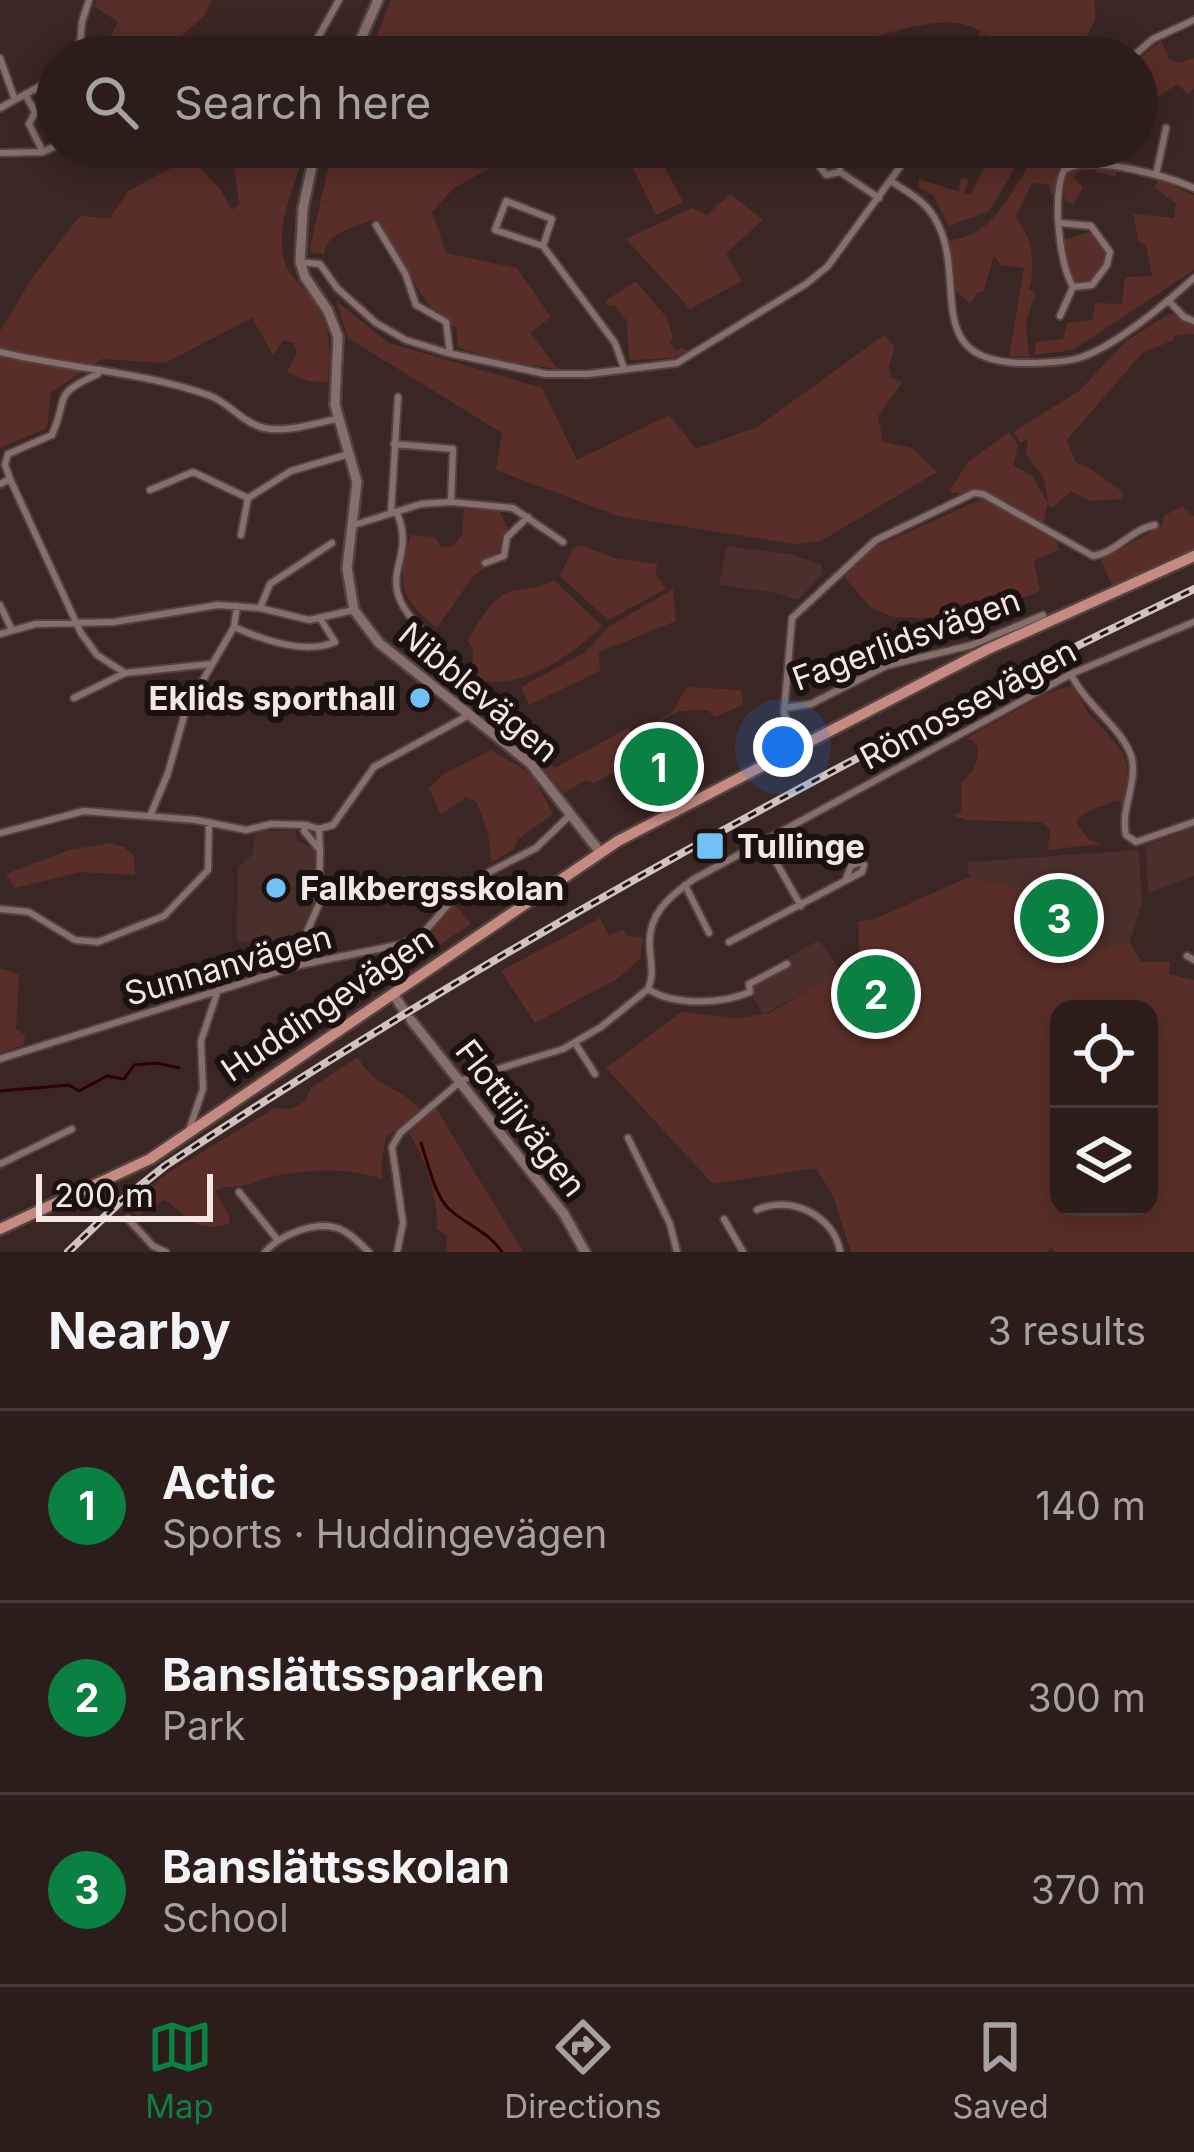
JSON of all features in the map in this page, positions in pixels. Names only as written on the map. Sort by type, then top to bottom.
[{"type":"main road","name":"Huddingevägen","points":[[0,1229],[132,1169],[600,852],[986,650],[1194,556]]},
{"type":"street","points":[[81,36],[89,0]]},
{"type":"street","points":[[319,36],[339,0]]},
{"type":"street","points":[[362,36],[378,0]]},
{"type":"street","points":[[1158,37],[1194,20]]},
{"type":"street","points":[[0,58],[15,100]]},
{"type":"street","points":[[0,107],[36,89]]},
{"type":"street","points":[[26,94],[35,112],[29,124],[36,138]]},
{"type":"street","points":[[1158,166],[1166,128]]},
{"type":"street","points":[[0,153],[36,152]]},
{"type":"street","points":[[0,634],[36,624],[136,620],[206,606],[260,608],[321,620],[354,610],[347,568],[357,482],[337,419],[338,337],[300,262],[312,168]]},
{"type":"street","points":[[300,262],[320,264],[346,296],[393,334],[450,353],[546,374],[676,363],[806,284],[834,260],[900,168]]},
{"type":"street","points":[[1060,316],[1073,287],[1062,261],[1057,198],[1060,179],[1069,168]]},
{"type":"street","points":[[1096,168],[1156,175],[1194,188]]},
{"type":"street","points":[[1156,175],[1157,168]]},
{"type":"street","points":[[840,172],[879,198]]},
{"type":"street","points":[[891,182],[935,218],[956,321],[972,352],[984,360],[1023,363],[1079,358],[1194,278]]},
{"type":"street","points":[[543,246],[552,219],[506,202],[495,230],[543,246],[615,343],[624,368]]},
{"type":"street","points":[[1062,223],[1091,226],[1110,252],[1092,285],[1073,287]]},
{"type":"street","points":[[376,225],[406,273],[416,304],[446,322],[450,353]]},
{"type":"street","points":[[1168,300],[1194,321]]},
{"type":"street","points":[[0,352],[101,372],[128,372],[210,395],[265,428],[337,419]]},
{"type":"street","points":[[101,372],[62,396],[52,435],[8,454],[5,465],[77,625],[91,648],[125,673]]},
{"type":"street","points":[[398,397],[394,514],[405,537],[394,568],[405,612],[426,634]]},
{"type":"street","points":[[394,445],[453,449],[451,502]]},
{"type":"street","points":[[241,535],[248,498],[291,471],[349,454]]},
{"type":"street","points":[[154,488],[193,472],[248,498]]},
{"type":"street","points":[[0,484],[10,479]]},
{"type":"street","points":[[799,746],[784,708],[789,633],[796,612],[876,539],[954,499],[983,494],[1093,556],[1103,555],[1144,526],[1155,525]]},
{"type":"street","points":[[354,525],[421,504],[451,502],[513,508],[563,542]]},
{"type":"street","points":[[485,563],[503,556],[510,532],[528,517]]},
{"type":"street","points":[[260,608],[270,584],[332,543]]},
{"type":"street","points":[[0,605],[12,630]]},
{"type":"street","points":[[150,816],[186,709],[234,626],[237,606]]},
{"type":"street","name":"Nibblevägen","points":[[354,610],[379,643],[530,763],[600,852]]},
{"type":"street","name":"Fagerlidsvägen","points":[[784,708],[811,704],[886,666],[972,645],[1043,615]]},
{"type":"street","points":[[234,626],[290,644],[323,647],[335,642],[321,620]]},
{"type":"street","name":"Römossevägen","points":[[648,989],[653,971],[650,927],[662,905],[685,885],[1071,674],[1194,622]]},
{"type":"street","points":[[74,698],[125,673],[211,664]]},
{"type":"street","points":[[1071,674],[1081,695],[1123,739],[1131,758],[1124,820],[1129,838],[1145,840],[1194,822]]},
{"type":"street","points":[[0,833],[77,812],[209,822],[246,830],[271,824],[319,829],[333,825],[378,764],[469,715]]},
{"type":"street","name":"Sunnanvägen","points":[[0,1058],[300,964],[384,950],[417,936],[466,884],[536,848],[571,814]]},
{"type":"street","points":[[0,909],[28,912],[85,942],[98,942],[155,921],[208,870],[209,822]]},
{"type":"street","points":[[306,825],[304,835],[320,850]]},
{"type":"street","points":[[300,964],[298,952],[319,904],[319,829]]},
{"type":"street","points":[[764,841],[801,906]]},
{"type":"street","points":[[729,942],[845,881]]},
{"type":"street","points":[[685,885],[710,933]]},
{"type":"street","points":[[397,1252],[403,1231],[393,1143],[462,1081],[481,1071],[521,1065],[574,1043],[648,989],[663,998],[729,999],[750,992],[749,984],[787,964]]},
{"type":"street","points":[[189,1130],[203,1089],[201,1041],[218,991]]},
{"type":"street","name":"Flottiljvägen","points":[[393,994],[564,1214],[585,1252]]},
{"type":"street","points":[[574,1043],[595,1074]]},
{"type":"street","points":[[0,1164],[72,1129]]},
{"type":"street","points":[[628,1138],[670,1224],[677,1252]]},
{"type":"street","points":[[239,1192],[277,1239]]},
{"type":"street","points":[[758,1210],[771,1205],[814,1213],[833,1230],[840,1252]]},
{"type":"street","points":[[724,1219],[743,1252]]},
{"type":"street","points":[[128,1220],[153,1246],[166,1252]]},
{"type":"street","points":[[265,1252],[277,1239],[333,1227],[369,1252]]},
{"type":"shaded area","points":[[97,0],[212,0],[203,17],[181,36],[111,36],[118,22],[94,6]]},
{"type":"shaded area","points":[[391,0],[1095,0],[1095,19],[1087,36],[987,36],[981,31],[985,36],[979,36],[980,31],[949,23],[880,36],[376,36]]},
{"type":"shaded area","points":[[1161,41],[1169,58],[1178,63],[1194,58],[1194,88],[1188,94],[1177,84],[1158,97]]},
{"type":"shaded area","points":[[171,168],[200,168],[232,210],[239,204],[235,168],[299,168],[284,220],[282,251],[288,270],[317,306],[326,327],[328,383],[287,372],[297,353],[294,343],[283,340],[273,355],[252,318],[165,363],[102,359],[51,392],[47,428],[0,448],[0,331],[32,278],[80,216],[110,218],[128,191]]},
{"type":"shaded area","points":[[328,168],[490,168],[454,188],[432,212],[446,253],[517,268],[551,317],[530,333],[558,369],[501,361],[457,347],[457,329],[428,304],[373,219],[336,236],[324,254],[312,253]]},
{"type":"shaded area","points":[[633,168],[665,168],[683,202],[656,215]]},
{"type":"shaded area","points":[[984,168],[1015,168],[989,211],[949,226],[933,195],[919,188],[919,179],[959,192],[961,177],[969,180],[964,193],[970,195]]},
{"type":"shaded area","points":[[1028,168],[1082,168],[1074,178],[1083,187],[1073,205],[1065,202],[1064,191],[1051,194],[1049,185],[1032,183],[1015,218],[1029,242],[1029,289],[1036,293],[1026,321],[1029,357],[1009,356],[1024,268],[1001,265],[994,256],[983,292],[970,304],[955,290],[949,240],[980,229],[1004,205]]},
{"type":"shaded area","points":[[1096,168],[1115,168],[1117,177],[1096,172]]},
{"type":"shaded area","points":[[1159,180],[1194,195],[1194,270],[1073,350],[1035,355],[1036,342],[1063,339],[1067,323],[1092,320],[1095,303],[1122,304],[1125,277],[1152,276],[1133,214],[1174,218],[1176,204],[1154,187]]},
{"type":"shaded area","points":[[730,194],[763,220],[726,253],[742,281],[690,309],[626,239],[692,208],[707,215]]},
{"type":"shaded area","points":[[1094,231],[1107,250],[1105,262],[1096,277],[1080,285],[1070,279],[1063,240]]},
{"type":"shaded area","points":[[636,281],[667,318],[670,343],[676,351],[687,351],[673,358],[629,360],[627,321],[605,301]]},
{"type":"shaded area","points":[[336,301],[389,343],[542,388],[577,460],[669,415],[696,449],[757,427],[884,335],[895,347],[889,366],[892,378],[903,382],[878,416],[883,442],[912,448],[937,472],[821,541],[794,544],[618,516],[496,470],[502,433],[348,338]]},
{"type":"shaded area","points":[[1171,313],[1194,326],[1194,334],[1174,336],[1142,353],[1067,440],[1075,462],[1123,492],[1123,499],[1090,501],[1071,491],[1052,508],[1047,505],[1043,526],[979,488],[949,492],[968,462],[1009,432],[1018,445],[1013,465],[1032,476],[1048,503],[1044,478],[1026,454],[1028,439],[1020,443],[1013,432],[1079,391],[1126,341]]},
{"type":"shaded area","points":[[982,499],[1056,541],[1059,550],[1034,561],[1040,590],[1012,600],[959,605],[953,619],[894,617],[871,608],[844,577],[875,547]]},
{"type":"shaded area","points":[[1182,506],[1194,516],[1194,552],[1113,588],[1101,560],[1162,526],[1164,516]]},
{"type":"shaded area","points":[[464,509],[499,511],[508,528],[502,547],[474,575],[437,628],[408,598],[403,577],[406,551],[411,535],[435,537],[441,547],[454,546],[462,535]]},
{"type":"shaded area","points":[[581,545],[614,558],[657,564],[656,575],[666,589],[608,620],[560,576],[573,548]]},
{"type":"shaded area","points":[[727,546],[790,554],[821,564],[823,573],[798,600],[719,585]]},
{"type":"shaded area","points":[[554,580],[602,626],[543,669],[507,681],[472,678],[473,649],[467,641],[487,610],[507,593]]},
{"type":"shaded area","points":[[673,589],[676,621],[599,652],[600,671],[529,705],[521,687],[584,653],[610,626]]},
{"type":"shaded area","points":[[1072,685],[1120,750],[1127,768],[1121,808],[1121,802],[1114,800],[1077,819],[1089,839],[1101,844],[1047,850],[1051,831],[1041,822],[966,820],[952,815],[961,811],[961,783],[977,759],[978,747],[965,739],[1046,694]]},
{"type":"shaded area","points":[[687,687],[741,690],[743,705],[714,717],[708,710],[679,711],[646,728],[672,712]]},
{"type":"shaded area","points":[[628,728],[642,750],[594,783],[586,780],[564,793],[537,761],[541,757],[555,768]]},
{"type":"shaded area","points":[[491,750],[532,774],[553,814],[492,862],[477,802],[466,797],[441,815],[429,788],[445,773]]},
{"type":"shaded area","points":[[1194,827],[1194,876],[1148,893],[1146,845]]},
{"type":"shaded area","name":"Falkbergsskolan","points":[[256,831],[295,831],[297,841],[316,850],[314,909],[290,953],[237,940],[238,867],[252,855]]},
{"type":"shaded area","points":[[110,843],[134,856],[135,875],[81,872],[15,888],[6,874],[69,850]]},
{"type":"shaded area","points":[[1139,850],[1142,903],[1128,947],[996,1005],[967,862]]},
{"type":"shaded area","points":[[967,878],[1038,891],[1043,906],[1087,923],[1105,951],[1128,940],[1142,962],[1170,962],[1169,974],[1194,980],[1194,1252],[1055,1252],[1052,1248],[1045,1252],[851,1252],[833,1196],[816,1168],[713,1184],[606,1068],[681,1012],[739,1018],[770,1013],[859,959],[859,921],[872,920]]},
{"type":"shaded area","points":[[453,902],[471,924],[388,979],[382,953],[422,934]]},
{"type":"shaded area","points":[[600,918],[609,936],[622,930],[628,936],[643,937],[640,959],[617,979],[535,1023],[501,971]]},
{"type":"shaded area","points":[[819,940],[841,971],[763,1015],[745,982]]},
{"type":"shaded area","points":[[0,968],[19,975],[16,1029],[25,1035],[24,1045],[0,1053]]},
{"type":"shaded area","points":[[358,1057],[372,1075],[420,1110],[386,1137],[383,1179],[356,1172],[312,1171],[222,1188],[215,1191],[229,1224],[218,1227],[194,1222],[165,1200],[138,1216],[128,1205],[171,1171],[275,1108],[292,1109],[305,1101],[311,1088]]},
{"type":"shaded area","points":[[436,1108],[523,1252],[447,1252],[447,1236],[437,1229],[430,1179],[409,1133]]},
{"type":"waterway","points":[[0,1091],[69,1085],[79,1091],[107,1076],[124,1079],[134,1065],[179,1068]]},
{"type":"waterway","points":[[421,1143],[443,1202],[502,1252]]},
{"type":"railway","points":[[68,1252],[165,1166],[541,933],[799,789],[1194,589]]},
{"type":"place","name":"Eklids sporthall","points":[[420,698]]},
{"type":"place","name":"Actic","points":[[659,767]]},
{"type":"place","name":"Tullinge","points":[[710,846]]},
{"type":"place","name":"Falkbergsskolan","points":[[276,888]]},
{"type":"place","name":"Banslättsskolan","points":[[1059,918]]},
{"type":"place","name":"Banslättssparken","points":[[876,994]]}]
